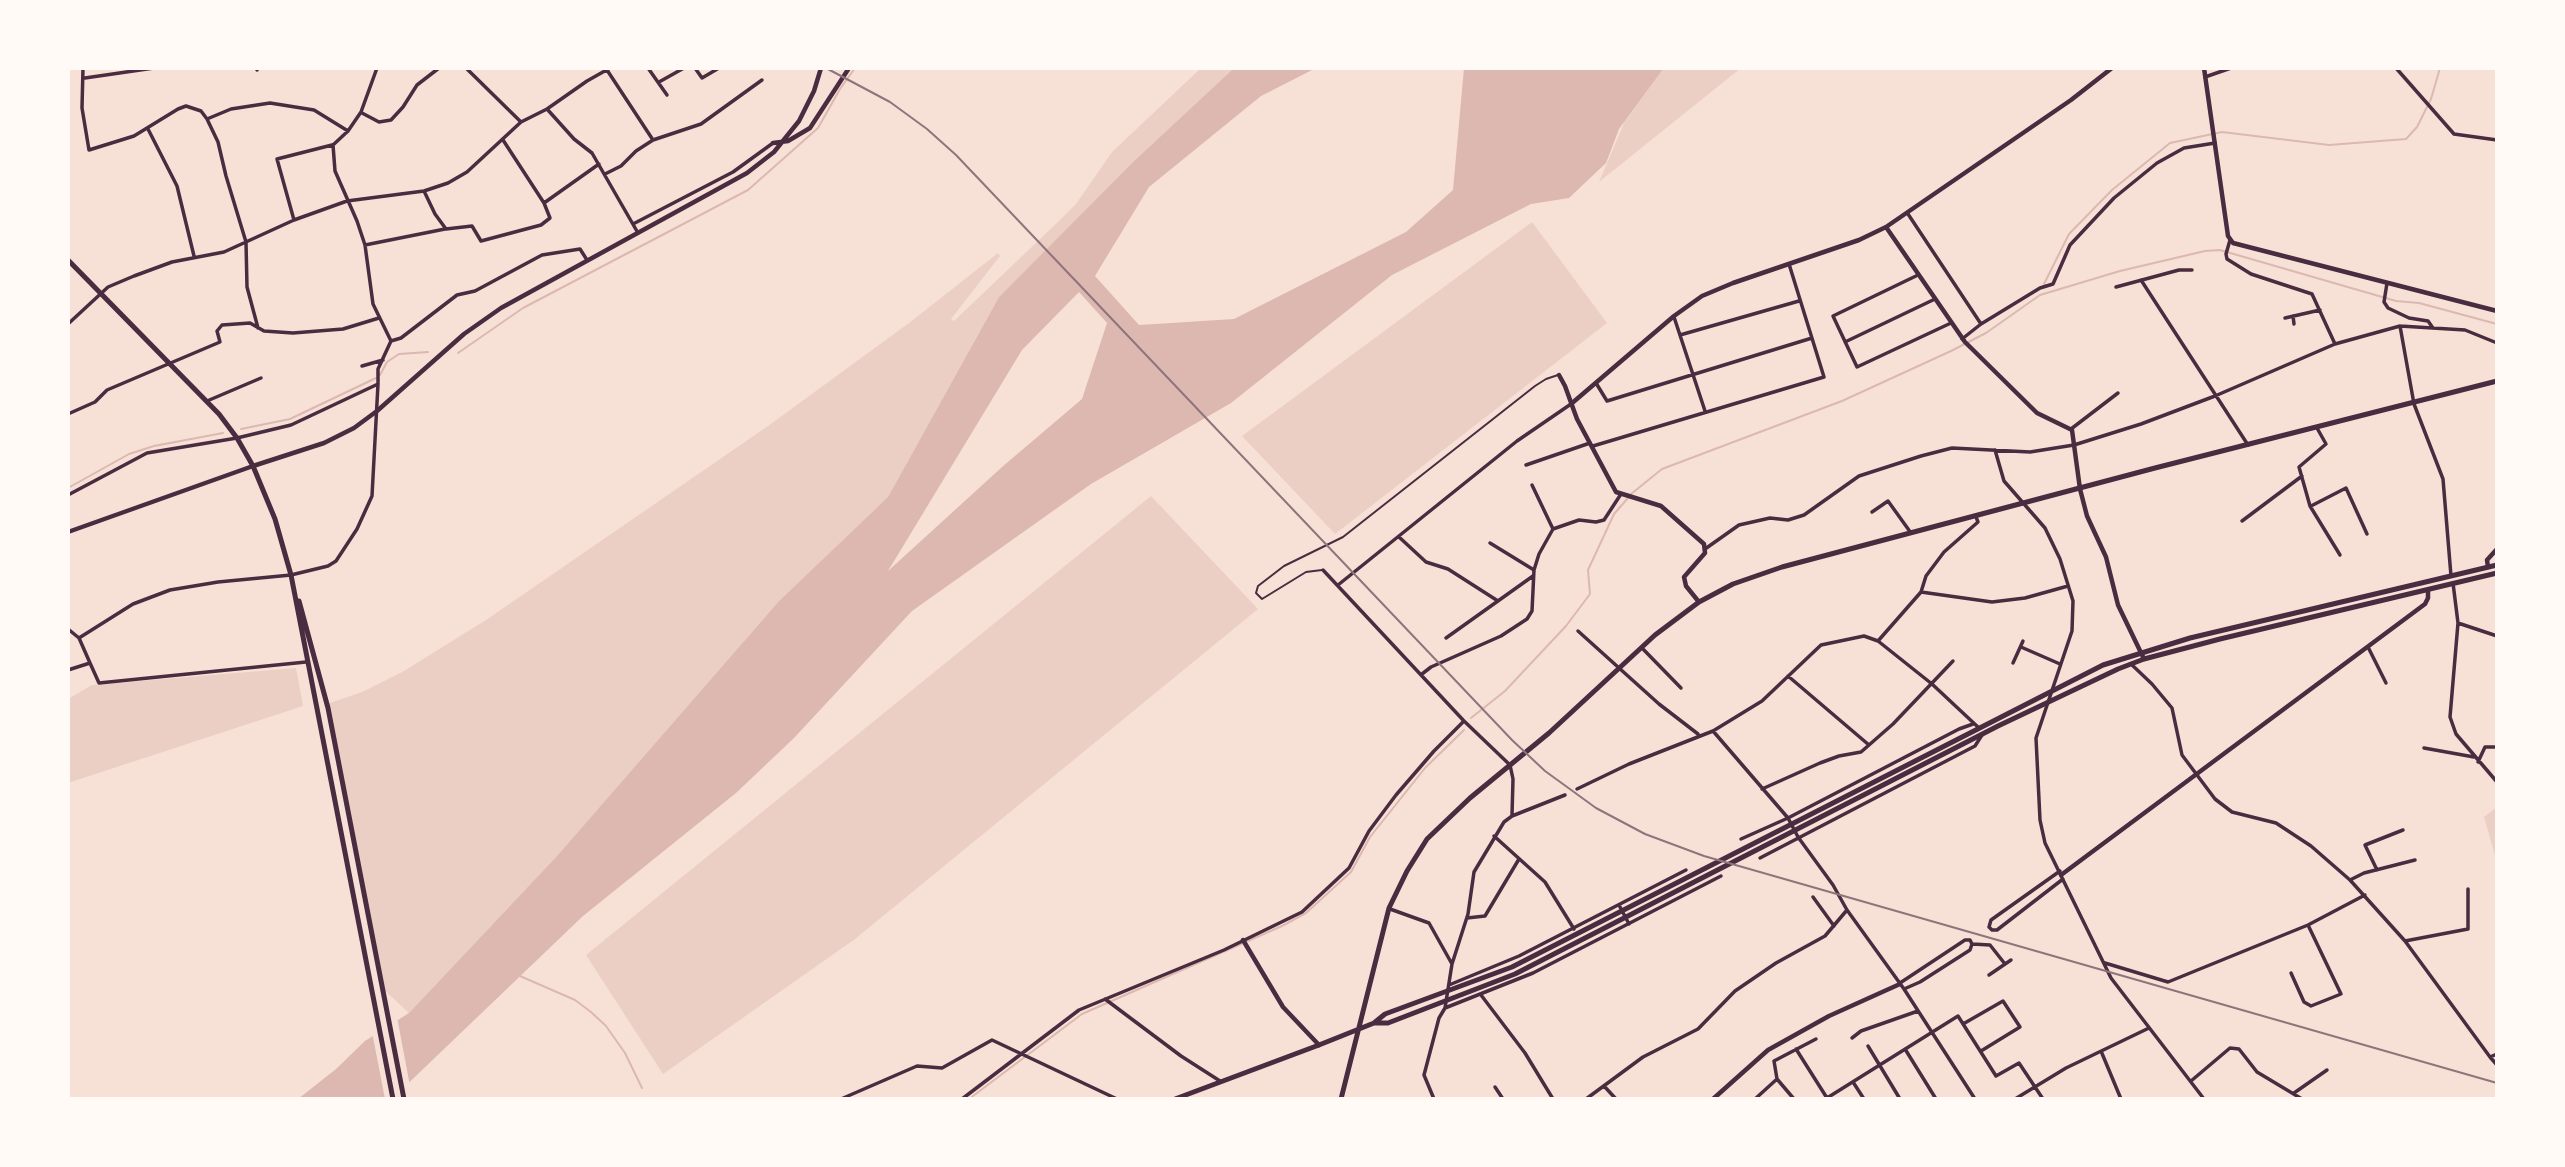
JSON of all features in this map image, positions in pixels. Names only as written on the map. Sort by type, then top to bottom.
[{"type":"main road","points":[[68,260],[207,401],[237,438],[253,466],[275,519],[328,708],[404,1099]]},
{"type":"main road","points":[[1341,1099],[1390,908],[1407,871],[1427,839],[1619,668],[1699,602],[1733,584],[1765,572],[2497,381]]},
{"type":"main road","points":[[1175,1099],[1357,1030],[1374,1023],[1385,1014],[1483,979],[1531,958],[1976,726],[2103,665],[2141,652],[2497,565]]},
{"type":"main road","points":[[1374,1023],[1388,1023],[1515,974],[1982,734],[2131,664],[2497,573]]},
{"type":"main road","points":[[291,575],[393,1099]]},
{"type":"street","points":[[83,68],[85,78],[82,108],[89,150],[135,136],[186,106],[201,111],[207,119],[218,142],[246,242],[247,287],[258,328]]},
{"type":"street","points":[[85,78],[154,68]]},
{"type":"street","points":[[294,220],[277,159],[333,145],[348,131],[361,112],[377,68]]},
{"type":"street","points":[[361,112],[379,122],[391,120],[417,85],[439,68]]},
{"type":"street","points":[[467,68],[521,122]]},
{"type":"street","points":[[648,68],[667,95]]},
{"type":"street","points":[[659,82],[684,68]]},
{"type":"street","points":[[695,68],[702,78],[719,68]]},
{"type":"street","points":[[68,532],[324,443],[354,428],[482,321],[747,173],[774,152],[799,121],[821,68]]},
{"type":"street","points":[[633,224],[726,176],[773,143],[788,141],[810,128],[849,68]]},
{"type":"street","points":[[1337,586],[1517,441],[1571,404],[1674,316],[1702,296],[1886,228],[2071,100],[2112,68]]},
{"type":"street","points":[[2204,68],[2231,240],[2226,252],[2227,259],[2251,274],[2312,294],[2335,344]]},
{"type":"street","points":[[2205,77],[2231,68]]},
{"type":"street","points":[[2396,68],[2457,135],[2497,140]]},
{"type":"street","points":[[68,324],[108,287],[134,276],[194,256],[224,252],[294,220],[347,201],[424,191],[448,183],[467,172],[521,122],[547,109],[608,69],[653,140]]},
{"type":"street","points":[[605,174],[621,166],[636,151],[653,140],[701,124],[762,80]]},
{"type":"street","points":[[207,119],[230,109],[270,103],[314,110],[341,124],[348,131]]},
{"type":"street","points":[[547,109],[573,139],[592,153],[638,233]]},
{"type":"street","points":[[148,129],[177,186],[194,256]]},
{"type":"street","points":[[1963,340],[1981,324],[2055,281],[2070,245],[2115,198],[2157,163],[2184,148],[2214,138]]},
{"type":"street","points":[[365,245],[472,226],[481,241],[541,225],[550,218],[544,203],[503,141]]},
{"type":"street","points":[[333,145],[335,171],[358,221],[365,245],[370,291],[379,318],[391,341]]},
{"type":"street","points":[[544,203],[599,164]]},
{"type":"street","points":[[424,191],[446,229]]},
{"type":"street","points":[[1908,214],[1981,324]]},
{"type":"street","points":[[1886,228],[1969,347],[2037,413],[2070,429]]},
{"type":"street","points":[[2231,240],[2236,244],[2497,311]]},
{"type":"street","points":[[391,341],[401,338],[457,295],[475,291],[542,255],[580,249],[587,260]]},
{"type":"street","points":[[1526,465],[1824,377],[1789,264]]},
{"type":"street","points":[[2116,288],[2179,270],[2192,270]]},
{"type":"street","points":[[1919,275],[1833,316],[1857,367],[1951,323]]},
{"type":"street","points":[[2141,280],[2248,445]]},
{"type":"street","points":[[2387,283],[2384,299],[2388,308],[2409,318],[2428,321],[2433,328]]},
{"type":"street","points":[[1845,342],[1935,299]]},
{"type":"street","points":[[1680,335],[1800,301]]},
{"type":"street","points":[[2285,318],[2320,310]]},
{"type":"street","points":[[1674,316],[1705,411]]},
{"type":"street","points":[[2292,316],[2294,324]]},
{"type":"street","points":[[68,414],[95,402],[107,390],[220,342],[217,331],[222,325],[250,323],[264,331],[293,333],[343,329],[379,318]]},
{"type":"street","points":[[2400,326],[2414,404],[2443,479],[2458,623],[2450,717],[2456,734],[2497,782]]},
{"type":"street","points":[[1699,602],[1686,586],[1684,577],[1705,549],[1746,522],[1770,518],[1788,520],[1804,514],[1860,477],[1880,469],[1952,448],[2030,452],[2074,445],[2215,397],[2335,344],[2400,326],[2465,330],[2497,342]]},
{"type":"street","points":[[1596,383],[1607,401],[1812,338]]},
{"type":"street","points":[[79,638],[133,604],[170,590],[291,575],[328,566],[336,561],[368,509],[372,496],[378,369],[391,341]]},
{"type":"street","points":[[362,366],[383,360]]},
{"type":"street","points":[[1559,375],[1614,490],[1661,506],[1704,544],[1705,549]]},
{"type":"street","points":[[207,401],[261,378]]},
{"type":"street","points":[[68,495],[147,453],[237,438],[290,425],[378,384]]},
{"type":"street","points":[[2070,429],[2118,393]]},
{"type":"street","points":[[2317,428],[2326,444],[2299,467],[2311,506],[2340,555]]},
{"type":"street","points":[[2070,429],[2087,516],[2106,557],[2118,605],[2144,659]]},
{"type":"street","points":[[1994,450],[2004,481],[2026,503],[2045,528],[2060,559],[2073,601],[2072,631],[2036,738],[2040,820],[2045,843],[2111,978],[2204,1099]]},
{"type":"street","points":[[2242,521],[2302,476]]},
{"type":"street","points":[[1532,485],[1553,529]]},
{"type":"street","points":[[2311,506],[2346,488],[2367,534]]},
{"type":"street","points":[[1421,674],[1501,636],[1527,619],[1532,611],[1534,570],[1539,554],[1553,529],[1579,520],[1604,520],[1623,495]]},
{"type":"street","points":[[1872,512],[1888,501],[1911,533]]},
{"type":"street","points":[[1878,641],[1921,592],[1926,576],[1944,552],[1978,522],[1976,517]]},
{"type":"street","points":[[1399,537],[1426,562],[1448,569],[1498,601]]},
{"type":"street","points":[[1490,543],[1534,570]]},
{"type":"street","points":[[2488,567],[2487,560],[2497,549]]},
{"type":"street","points":[[1323,570],[1464,721],[1510,765],[1513,779],[1511,816]]},
{"type":"street","points":[[1446,638],[1533,576]]},
{"type":"street","points":[[1921,592],[1992,602],[2025,598],[2068,586]]},
{"type":"street","points":[[2061,875],[1990,920],[1989,926],[1997,930],[2061,875],[2425,604],[2428,590]]},
{"type":"street","points":[[2458,623],[2497,636]]},
{"type":"street","points":[[68,629],[79,638],[99,683],[306,662]]},
{"type":"street","points":[[1578,631],[1659,704],[1699,735]]},
{"type":"street","points":[[1577,789],[1713,731],[1762,701],[1821,645],[1864,636],[1878,641],[1932,684],[1976,726]]},
{"type":"street","points":[[2013,663],[2024,641]]},
{"type":"street","points":[[2368,646],[2386,683]]},
{"type":"street","points":[[2021,647],[2060,664]]},
{"type":"street","points":[[1642,648],[1681,688]]},
{"type":"street","points":[[1762,789],[1820,763],[1861,752],[1953,661]]},
{"type":"street","points":[[68,670],[90,663]]},
{"type":"street","points":[[2131,664],[2172,708],[2182,755],[2215,799],[2232,812],[2276,823],[2350,880],[2405,941],[2497,1065]]},
{"type":"street","points":[[1788,675],[1869,745]]},
{"type":"street","points":[[962,1099],[1079,1010],[1244,943],[1302,912],[1349,868],[1369,831],[1396,795],[1464,721]]},
{"type":"street","points":[[1741,839],[1789,820],[1959,729],[1976,726]]},
{"type":"street","points":[[1713,731],[1789,820],[1975,1099]]},
{"type":"street","points":[[1760,858],[1975,746],[1982,734]]},
{"type":"street","points":[[2478,762],[2485,747],[2497,747]]},
{"type":"street","points":[[2424,748],[2474,757]]},
{"type":"street","points":[[1434,1099],[1424,1075],[1439,1018],[1445,1007],[1452,964],[1467,918],[1474,872],[1494,836],[1511,816],[1566,795]]},
{"type":"street","points":[[2377,870],[2365,845],[2403,830]]},
{"type":"street","points":[[1494,836],[1545,882],[1574,929]]},
{"type":"street","points":[[1467,918],[1485,916],[1519,859]]},
{"type":"street","points":[[2350,880],[2415,860]]},
{"type":"street","points":[[1449,986],[1507,962],[1686,870]]},
{"type":"street","points":[[1445,1007],[1541,969],[1721,876]]},
{"type":"street","points":[[2405,941],[2468,929],[2468,889]]},
{"type":"street","points":[[2104,962],[2168,982],[2308,925],[2365,895]]},
{"type":"street","points":[[1813,897],[1834,926]]},
{"type":"street","points":[[1620,906],[1628,923]]},
{"type":"street","points":[[1390,908],[1429,923],[1452,964]]},
{"type":"street","points":[[1586,1099],[1643,1057],[1698,1029],[1735,992],[1776,963],[1825,936],[1847,910]]},
{"type":"street","points":[[2291,974],[2304,1002],[2311,1006],[2341,994],[2308,925]]},
{"type":"street","points":[[1713,1099],[1768,1050],[1829,1016],[1901,985],[1965,940],[1970,940],[1972,944],[1990,946],[2005,964]]},
{"type":"street","points":[[1244,943],[1283,1007],[1319,1045]]},
{"type":"street","points":[[1901,985],[1920,982],[1960,957],[1972,948],[1972,944]]},
{"type":"street","points":[[1989,975],[2011,960]]},
{"type":"street","points":[[1481,995],[1525,1053],[1553,1099]]},
{"type":"street","points":[[1106,1000],[1181,1056],[1220,1081]]},
{"type":"street","points":[[1963,1024],[2003,1001],[2020,1027],[1981,1051]]},
{"type":"street","points":[[1852,1038],[1861,1031],[1918,1011]]},
{"type":"street","points":[[1796,1049],[1827,1098],[1958,1016],[1996,1076],[2019,1063],[2043,1099]]},
{"type":"street","points":[[2015,1099],[2101,1051],[2149,1028]]},
{"type":"street","points":[[1794,1099],[1777,1079],[1774,1061],[1816,1039]]},
{"type":"street","points":[[841,1099],[917,1066],[942,1068],[992,1040],[1117,1099]]},
{"type":"street","points":[[1868,1046],[1900,1099]]},
{"type":"street","points":[[2190,1081],[2230,1048],[2239,1049],[2257,1072],[2302,1099]]},
{"type":"street","points":[[1905,1049],[1936,1099]]},
{"type":"street","points":[[2101,1051],[2122,1099]]},
{"type":"street","points":[[2490,1057],[2497,1055]]},
{"type":"street","points":[[2294,1093],[2327,1070]]},
{"type":"street","points":[[1755,1099],[1777,1079]]},
{"type":"street","points":[[1853,1082],[1864,1099]]},
{"type":"street","points":[[1604,1086],[1616,1099]]},
{"type":"street","points":[[1495,1087],[1503,1099]]},
{"type":"lane","points":[[1323,570],[1306,572],[1262,598],[1256,593],[1258,586],[1284,566],[1343,537],[1535,386],[1559,375]]},
{"type":"shaded area","points":[[1201,68],[1234,68],[1133,162],[999,297],[888,497],[779,601],[557,856],[409,1013],[382,988],[327,704],[362,692],[404,671],[486,620],[768,426],[909,323],[998,253],[1000,256],[951,319],[954,321],[1076,204],[1112,152]]},
{"type":"shaded area","points":[[1234,68],[1316,68],[1261,96],[1149,187],[1095,276],[1139,325],[1234,319],[1406,232],[1453,190],[1464,68],[1664,68],[1619,129],[1606,163],[1569,198],[1531,204],[1392,275],[1231,403],[1091,484],[912,611],[794,738],[736,793],[583,916],[396,1095],[390,1099],[298,1099],[336,1069],[365,1041],[409,1013],[557,856],[779,601],[888,497],[999,297],[1133,162]],"holes":[[[1079,292],[1107,323],[1082,399],[1002,467],[888,571],[1022,350]]]},
{"type":"shaded area","points":[[1664,68],[1741,68],[1599,182],[1624,123]]},
{"type":"shaded area","points":[[1532,222],[1607,323],[1335,534],[1242,436]]},
{"type":"shaded area","points":[[1151,496],[1258,609],[855,939],[663,1074],[586,955]]},
{"type":"shaded area","points":[[296,668],[303,706],[68,783],[68,699],[92,685]]},
{"type":"shaded area","points":[[2497,807],[2497,863],[2484,817]]},
{"type":"pier","points":[[397,1017],[410,1086],[397,1099],[385,1099],[372,1032]]},
{"type":"waterway","points":[[458,353],[523,308],[748,190],[818,128],[855,68]]},
{"type":"waterway","points":[[2044,284],[2069,234],[2112,190],[2170,143],[2222,132],[2329,145],[2406,139],[2417,127],[2431,99],[2440,68]]},
{"type":"waterway","points":[[1631,494],[1662,469],[1842,401],[1951,351],[1986,333],[2040,295],[2120,271],[2205,251],[2220,250],[2396,301],[2419,303],[2497,324]]},
{"type":"waterway","points":[[380,375],[387,362],[399,354],[428,352]]},
{"type":"waterway","points":[[241,429],[290,419],[376,378]]},
{"type":"waterway","points":[[68,488],[129,454],[154,446],[223,433]]},
{"type":"waterway","points":[[1471,718],[1505,691],[1566,626],[1590,594],[1588,570],[1614,514],[1628,498]]},
{"type":"waterway","points":[[969,1099],[1082,1014],[1306,913],[1351,872],[1370,837],[1425,768],[1464,730]]},
{"type":"waterway","points":[[520,976],[575,1000],[591,1012],[606,1026],[625,1053],[642,1088]]},
{"type":"railway","points":[[826,68],[890,102],[927,129],[956,155],[1512,740],[1545,771],[1596,808],[1645,834],[1704,856],[2497,1083]]}]
